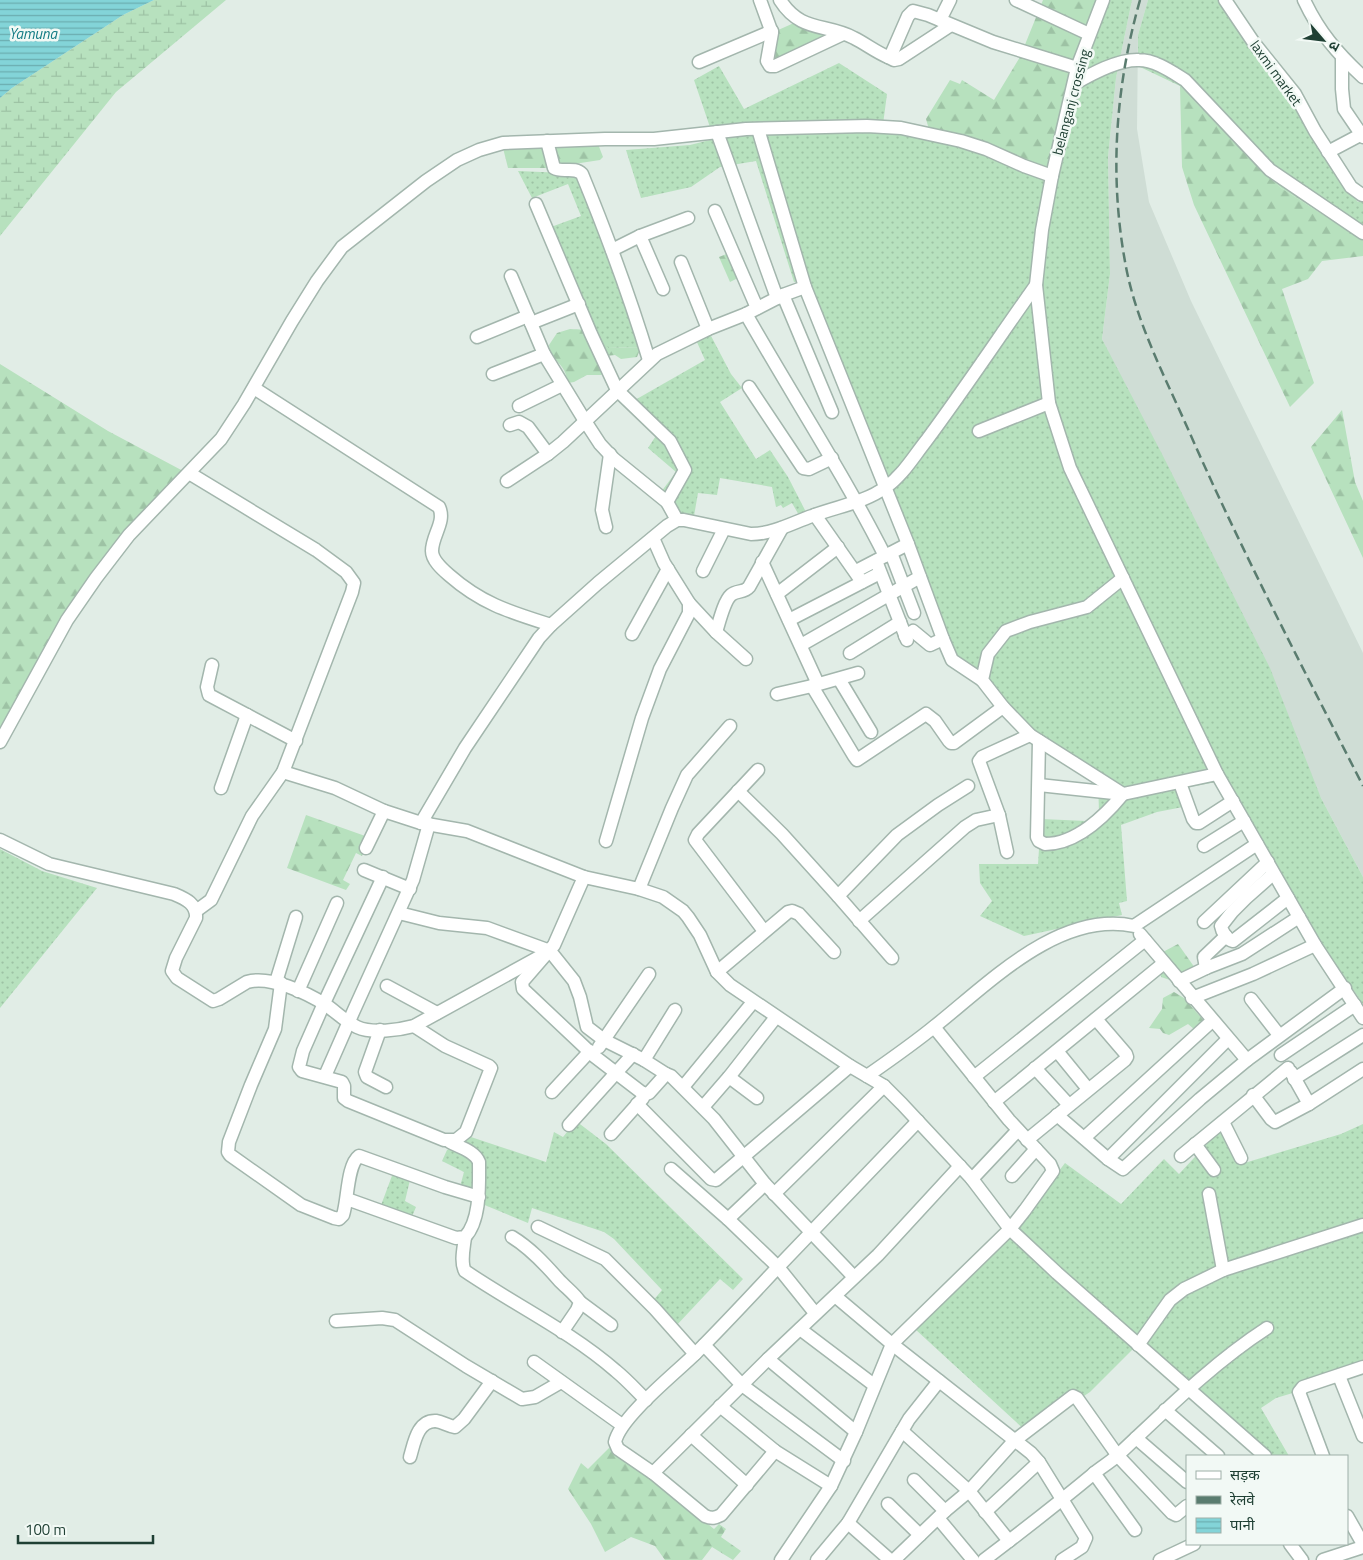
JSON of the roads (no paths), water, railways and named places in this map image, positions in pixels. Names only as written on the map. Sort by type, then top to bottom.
[{"type":"street","points":[[760,0],[772,31],[767,61],[770,66],[775,66],[843,34]]},
{"type":"street","points":[[780,0],[786,8],[803,22],[854,38],[894,60],[899,59],[945,22],[950,0]]},
{"type":"street","points":[[1016,0],[1090,34]]},
{"type":"street","name":"laxmi market","points":[[1225,0],[1254,44],[1295,94],[1315,131],[1351,187],[1362,195]]},
{"type":"street","points":[[1304,0],[1326,40],[1363,77]]},
{"type":"street","name":"belanganj crossing","points":[[1098,2],[1090,34],[1077,68],[1052,176],[1042,230],[1036,285],[1041,346],[1049,403],[1070,468],[1218,774],[1315,946],[1345,988],[1363,1018]]},
{"type":"street","points":[[888,57],[891,56],[911,12],[915,11],[993,42],[1077,68]]},
{"type":"street","points":[[699,62],[772,31]]},
{"type":"street","points":[[1328,152],[1362,135],[1344,109],[1342,58]]},
{"type":"street","points":[[1074,84],[1094,72],[1124,62],[1139,60],[1150,62],[1169,71],[1185,80],[1270,170],[1363,233]]},
{"type":"street","points":[[0,742],[68,620],[96,578],[129,535],[221,439],[254,388],[317,281],[342,248],[457,160],[479,150],[503,143],[654,139],[758,129],[867,126],[901,128],[976,145],[1052,176]]},
{"type":"street","points":[[758,129],[805,287],[908,544],[952,660],[982,680],[1003,707],[1035,738],[1123,794]]},
{"type":"street","points":[[717,132],[780,296],[832,412]]},
{"type":"street","points":[[547,141],[554,168],[559,170],[576,170],[582,174],[612,250],[649,360]]},
{"type":"street","points":[[536,204],[617,390],[670,441],[685,470],[667,502]]},
{"type":"street","points":[[715,211],[751,311],[786,384],[858,503],[883,561],[889,594],[906,638],[913,631],[930,645],[943,639]]},
{"type":"street","points":[[612,250],[640,236],[688,218]]},
{"type":"street","points":[[640,236],[663,289]]},
{"type":"street","points":[[681,262],[708,329]]},
{"type":"street","points":[[511,276],[544,354],[600,444],[667,502],[677,520]]},
{"type":"street","points":[[325,1076],[410,888],[425,824],[471,738],[539,638],[598,583],[667,526],[677,520],[762,534],[815,515],[858,503],[884,488],[901,473],[941,421],[1036,285]]},
{"type":"street","points":[[507,481],[548,454],[649,360],[663,350],[780,296],[805,287]]},
{"type":"street","points":[[477,337],[579,304]]},
{"type":"street","points":[[493,374],[544,354]]},
{"type":"street","points":[[519,406],[562,385]]},
{"type":"street","points":[[749,386],[803,468],[809,469],[832,458]]},
{"type":"street","points":[[254,388],[439,506],[441,519],[434,541],[433,556],[443,570],[463,588],[491,605],[551,625]]},
{"type":"street","points":[[979,431],[1049,403]]},
{"type":"street","points":[[510,426],[519,422],[527,425],[548,454]]},
{"type":"street","points":[[606,527],[602,510],[610,454]]},
{"type":"street","points":[[189,473],[316,550],[346,572],[354,583],[283,772],[252,816],[211,900],[196,911]]},
{"type":"street","points":[[815,515],[859,577]]},
{"type":"street","points":[[716,632],[729,597],[747,590],[782,528]]},
{"type":"street","points":[[703,571],[724,529]]},
{"type":"street","points":[[652,538],[689,603],[716,632],[746,659]]},
{"type":"street","points":[[789,620],[908,544]]},
{"type":"street","points":[[777,594],[838,548]]},
{"type":"street","points":[[883,561],[904,586],[914,612]]},
{"type":"street","points":[[762,562],[801,645],[815,685],[857,760],[926,714],[935,721],[951,743],[954,743],[1003,707]]},
{"type":"street","points":[[632,634],[668,569]]},
{"type":"street","points":[[801,645],[920,577]]},
{"type":"street","points":[[982,680],[988,654],[1006,631],[1030,622],[1087,607],[1123,578]]},
{"type":"street","points":[[606,841],[642,718],[660,669],[689,613],[689,603]]},
{"type":"street","points":[[850,653],[900,622]]},
{"type":"street","points":[[212,665],[207,687],[209,695],[296,741]]},
{"type":"street","points":[[777,694],[858,673]]},
{"type":"street","points":[[839,679],[871,732]]},
{"type":"street","points":[[221,788],[247,715]]},
{"type":"street","points":[[639,889],[687,775],[730,726]]},
{"type":"street","points":[[1035,738],[1039,785],[1037,837],[1039,841],[1044,844],[1061,842],[1095,824],[1123,794]]},
{"type":"street","points":[[1007,852],[999,814],[979,761],[982,757],[1035,738]]},
{"type":"street","points":[[758,770],[698,834],[695,840],[764,931]]},
{"type":"street","points":[[283,772],[335,788],[384,810],[425,824],[467,831],[584,877],[639,889],[663,897],[683,911],[700,935],[717,972],[730,985],[850,1066],[884,1086],[972,1179],[1010,1229],[1263,1455]]},
{"type":"street","points":[[1039,785],[1123,794],[1218,774]]},
{"type":"street","points":[[1180,783],[1196,823],[1233,801]]},
{"type":"street","points":[[838,896],[897,835],[968,786]]},
{"type":"street","points":[[738,791],[782,834],[892,958]]},
{"type":"street","points":[[366,848],[384,810]]},
{"type":"street","points":[[858,921],[965,827],[976,820],[999,814]]},
{"type":"street","points":[[1204,846],[1244,820]]},
{"type":"street","points":[[0,840],[50,864],[174,894],[188,900],[196,911],[196,918],[173,966],[172,972],[177,978],[213,1000],[219,999],[252,980],[278,982],[323,1004],[349,1022],[364,1029],[402,1029],[414,1026],[550,950]]},
{"type":"street","points":[[1134,926],[1257,844]]},
{"type":"street","points":[[1204,922],[1271,868]]},
{"type":"street","points":[[1271,868],[1222,924],[1221,928],[1231,941],[1236,939],[1288,898]]},
{"type":"street","points":[[364,870],[410,888]]},
{"type":"street","points":[[584,877],[554,945],[525,978],[521,986],[642,1099],[711,1179],[719,1179],[850,1066]]},
{"type":"street","points":[[383,878],[323,1004],[303,1051],[299,1068],[302,1071],[325,1076],[344,1083],[346,1100],[450,1142],[478,1158],[479,1197],[471,1229],[465,1237],[463,1263],[465,1271],[562,1332],[616,1371],[646,1400]]},
{"type":"street","points":[[298,991],[337,903]]},
{"type":"street","points":[[717,972],[788,912],[796,911],[834,952]]},
{"type":"street","points":[[399,913],[439,923],[488,928],[550,950],[574,981],[587,1027],[604,1040],[672,1076],[723,1130],[774,1194],[854,1277]]},
{"type":"street","points":[[1178,981],[1242,954],[1299,916]]},
{"type":"street","points":[[296,917],[278,982],[275,1030],[229,1142],[228,1152],[233,1158],[300,1205],[339,1218],[344,1215],[352,1167],[359,1156],[445,1187],[479,1197]]},
{"type":"street","points":[[866,1076],[934,1027],[998,975],[1052,939],[1088,928],[1117,922],[1134,926],[1192,998],[1247,1060]]},
{"type":"street","points":[[1206,968],[1204,957],[1226,936]]},
{"type":"street","points":[[974,1077],[1145,940]]},
{"type":"street","points":[[1192,998],[1253,974],[1315,946]]},
{"type":"street","points":[[994,1102],[1164,963]]},
{"type":"street","points":[[552,1092],[604,1040],[649,974]]},
{"type":"street","points":[[386,986],[438,1013]]},
{"type":"street","points":[[1057,1115],[1108,1159],[1120,1168],[1125,1168],[1200,1099],[1247,1060],[1345,988]]},
{"type":"street","points":[[1250,999],[1276,1038],[1281,1055],[1309,1104]]},
{"type":"street","points":[[683,1087],[753,1002]]},
{"type":"street","points":[[1281,1055],[1355,1005]]},
{"type":"street","points":[[569,1125],[615,1072],[638,1057],[675,1010]]},
{"type":"street","points":[[703,1107],[776,1017]]},
{"type":"street","points":[[1012,1176],[1031,1144],[1057,1115],[1125,1060],[1127,1056],[1096,1019]]},
{"type":"street","points":[[1084,1138],[1212,1021]]},
{"type":"street","points":[[414,1026],[441,1044],[491,1068],[466,1132],[450,1142]]},
{"type":"street","points":[[781,1560],[831,1486],[844,1461],[892,1344],[1010,1229],[1026,1210],[1052,1171],[1050,1164],[994,1102],[934,1027]]},
{"type":"street","points":[[380,1030],[365,1072],[367,1077],[386,1087]]},
{"type":"street","points":[[1180,1156],[1253,1095],[1363,1035]]},
{"type":"street","points":[[1108,1159],[1228,1039]]},
{"type":"street","points":[[1057,1051],[1088,1089]]},
{"type":"street","points":[[1036,1068],[1069,1105]]},
{"type":"street","points":[[1253,1095],[1275,1122],[1309,1104],[1363,1069]]},
{"type":"street","points":[[611,1134],[666,1074]]},
{"type":"street","points":[[729,1077],[756,1098]]},
{"type":"street","points":[[774,1194],[884,1086]]},
{"type":"street","points":[[775,1451],[721,1514],[715,1518],[710,1518],[615,1445],[616,1436],[622,1426],[646,1400],[699,1349],[918,1121]]},
{"type":"street","points":[[1223,1122],[1241,1158]]},
{"type":"street","points":[[972,1179],[1018,1130]]},
{"type":"street","points":[[1195,1144],[1214,1170]]},
{"type":"street","points":[[653,1473],[815,1313],[878,1254],[960,1166]]},
{"type":"street","points":[[672,1169],[778,1267],[815,1313]]},
{"type":"street","points":[[728,1219],[765,1184]]},
{"type":"street","points":[[1209,1194],[1223,1270]]},
{"type":"street","points":[[347,1199],[456,1238],[465,1237]]},
{"type":"street","points":[[1138,1345],[1155,1320],[1177,1294],[1223,1270],[1363,1225]]},
{"type":"street","points":[[538,1227],[605,1259],[654,1309],[699,1349],[742,1385],[844,1461]]},
{"type":"street","points":[[512,1237],[542,1261],[580,1302],[611,1325]]},
{"type":"street","points":[[835,1296],[892,1344],[1031,1453],[1039,1462],[1061,1501],[1086,1538],[1082,1548],[1062,1560]]},
{"type":"street","points":[[562,1332],[577,1310],[580,1302]]},
{"type":"street","points":[[336,1322],[382,1318],[394,1320],[522,1399],[535,1397],[561,1382]]},
{"type":"street","points":[[984,1560],[1118,1456],[1188,1390],[1245,1343],[1267,1328]]},
{"type":"street","points":[[800,1329],[874,1385]]},
{"type":"street","points":[[768,1359],[856,1432]]},
{"type":"street","points":[[534,1362],[622,1426]]},
{"type":"street","points":[[1323,1455],[1299,1392],[1303,1387],[1363,1367]]},
{"type":"street","points":[[1339,1376],[1363,1436]]},
{"type":"street","points":[[410,1457],[420,1429],[437,1421],[455,1427],[464,1419],[492,1381]]},
{"type":"street","points":[[817,1560],[848,1523],[909,1419],[939,1381]]},
{"type":"street","points":[[848,1523],[892,1560],[968,1491],[1014,1441],[1071,1396],[1075,1396],[1118,1456],[1172,1513],[1179,1514],[1186,1507]]},
{"type":"street","points":[[720,1406],[775,1451],[831,1486]]},
{"type":"street","points":[[1165,1410],[1217,1455]]},
{"type":"street","points":[[902,1431],[968,1491],[1009,1541]]},
{"type":"street","points":[[691,1435],[747,1485]]},
{"type":"street","points":[[1136,1438],[1186,1481]]},
{"type":"street","points":[[985,1512],[1039,1462]]},
{"type":"street","points":[[1094,1473],[1135,1530]]},
{"type":"street","points":[[914,1480],[942,1514],[973,1560]]},
{"type":"street","points":[[888,1504],[920,1535]]},
{"type":"street","points":[[1323,1560],[1363,1546],[1348,1518]]},
{"type":"street","points":[[1160,1560],[1192,1545]]},
{"type":"street","points":[[1291,1545],[1302,1560]]},
{"type":"water","name":"Yamuna","points":[[0,0],[154,0],[123,15],[12,88],[0,98]]},
{"type":"railway","points":[[1140,0],[1125,66],[1117,133],[1116,167],[1121,234],[1131,288],[1152,350],[1208,474],[1273,609],[1363,786]]}]
